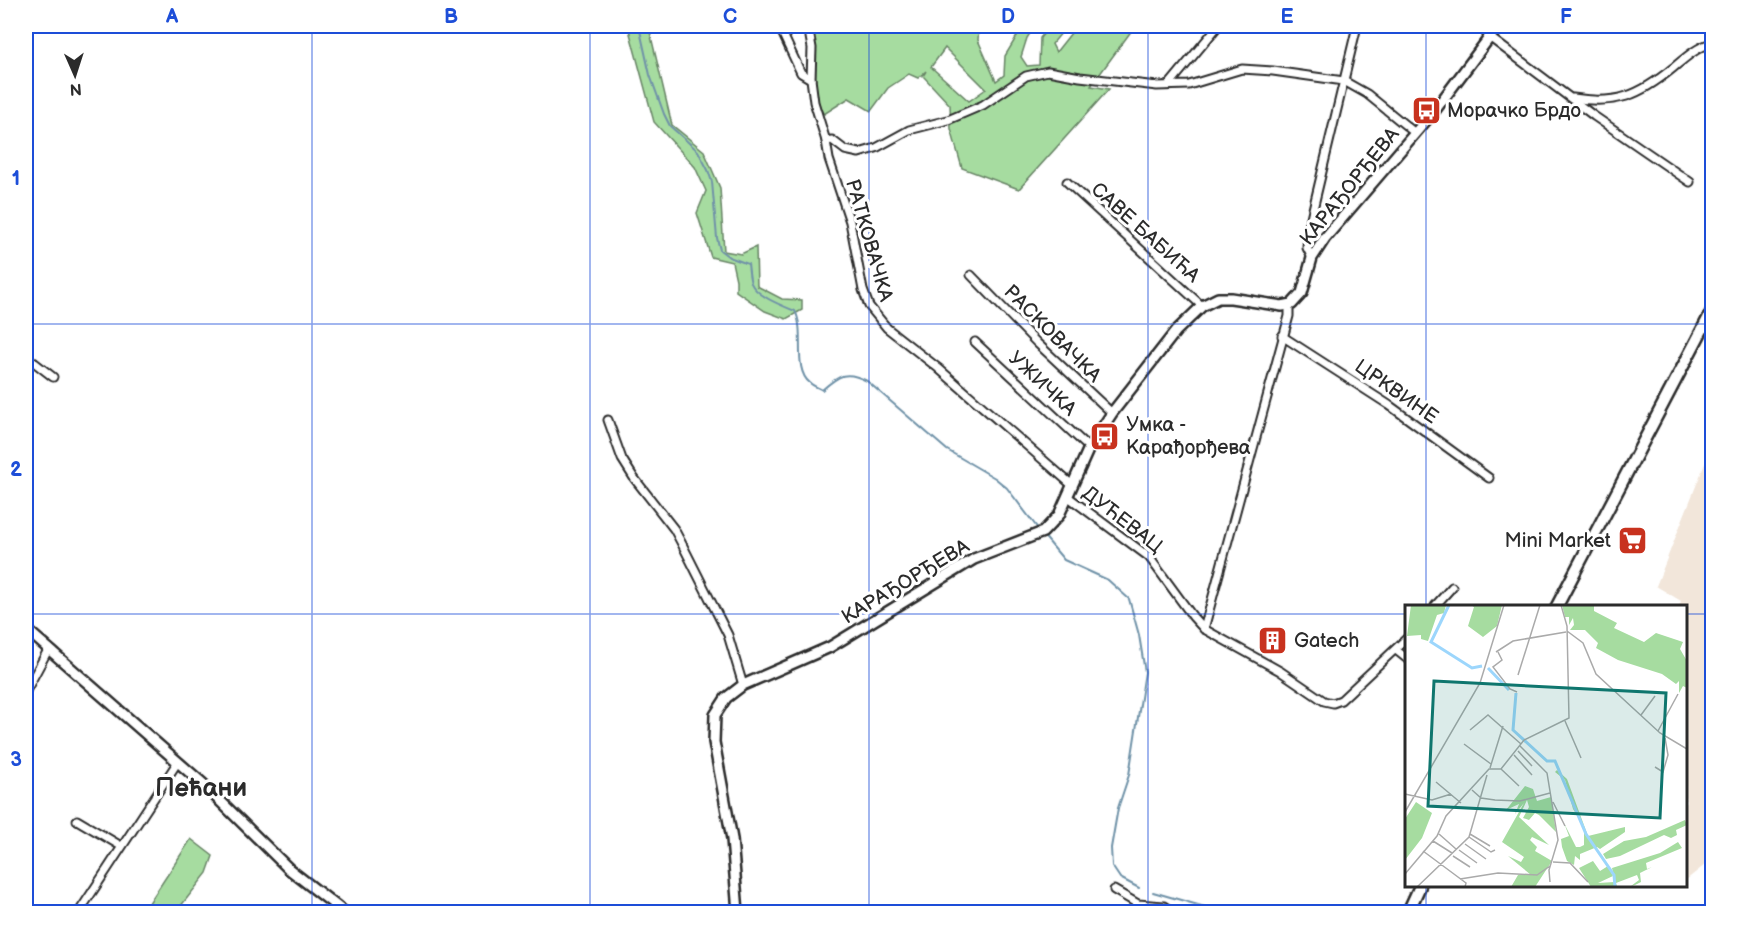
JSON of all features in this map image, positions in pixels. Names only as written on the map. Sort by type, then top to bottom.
[{"type":"main road","points":[[1558,605],[1713,311]]},
{"type":"main road","points":[[1408,912],[1419,887]]},
{"type":"street","points":[[779,26],[801,73],[811,79]]},
{"type":"street","name":"РАТКОВАЧКА","points":[[808,26],[812,48],[811,79],[814,102],[829,159],[850,222],[863,290],[869,306],[887,328],[952,380],[1072,485]]},
{"type":"street","points":[[1169,85],[1218,26]]},
{"type":"street","points":[[1312,258],[1307,248],[1308,230],[1357,26]]},
{"type":"street","name":"КАРАЂОРЂЕВА","points":[[738,912],[732,839],[715,751],[713,723],[721,704],[734,690],[830,647],[974,559],[1039,534],[1059,516],[1089,448],[1112,412],[1176,331],[1202,306],[1215,299],[1224,298],[1282,306],[1296,302],[1302,293],[1312,258],[1325,238],[1435,110],[1488,36],[1498,26]]},
{"type":"street","points":[[1488,36],[1627,140],[1690,182]]},
{"type":"street","points":[[1571,97],[1607,101],[1635,93],[1664,75],[1691,53],[1704,45],[1713,43]]},
{"type":"street","points":[[826,141],[832,140],[845,150],[859,153],[876,148],[909,130],[948,120],[983,105],[1026,76],[1048,71],[1157,86],[1189,85],[1242,69],[1344,81],[1367,94],[1415,133]]},
{"type":"street","name":"САВЕ БАБИЋА","points":[[1067,182],[1202,306]]},
{"type":"street","name":"РАСКОВАЧКА","points":[[971,275],[1037,343],[1112,412]]},
{"type":"street","points":[[1204,628],[1289,315],[1288,306]]},
{"type":"street","name":"ЦРКВИНЕ","points":[[1282,336],[1380,399],[1489,478]]},
{"type":"street","name":"УЖИЧКА","points":[[975,342],[1089,448]]},
{"type":"street","points":[[26,356],[52,377]]},
{"type":"street","points":[[608,420],[622,459],[674,530],[683,546],[728,635],[743,685]]},
{"type":"street","name":"ДУЋЕВАЦ","points":[[1067,495],[1149,557],[1193,617],[1204,628],[1280,671],[1324,701],[1333,703],[1341,700],[1405,641]]},
{"type":"street","points":[[1436,605],[1452,586]]},
{"type":"street","points":[[26,629],[218,799],[289,869],[344,912]]},
{"type":"street","points":[[26,691],[49,648]]},
{"type":"street","points":[[1396,650],[1405,657]]},
{"type":"street","points":[[81,909],[177,763]]},
{"type":"street","points":[[77,820],[121,846]]},
{"type":"street","points":[[1114,890],[1154,910],[1164,906],[1173,912]]},
{"type":"shaded area","points":[[1712,446],[1712,868],[1705,865],[1687,879],[1687,605],[1679,605],[1681,601],[1656,586]]},
{"type":"green space","points":[[628,26],[646,26],[650,32],[672,125],[704,151],[720,188],[724,251],[741,254],[756,247],[757,286],[782,299],[802,300],[802,310],[786,319],[765,311],[736,291],[732,262],[711,257],[697,213],[706,191],[695,167],[654,122]]},
{"type":"green space","points":[[811,26],[979,26],[978,40],[996,81],[1004,75],[1005,56],[1023,26],[1035,26],[1027,38],[1021,57],[1027,66],[1039,65],[1040,38],[1050,26],[1067,26],[1052,44],[1056,52],[1075,28],[1118,26],[1123,31],[1127,26],[1135,26],[1091,86],[1109,89],[1019,189],[962,168],[951,129],[950,105],[923,76],[926,71],[918,78],[909,74],[888,88],[871,111],[849,98],[824,114],[820,108],[816,86]],"holes":[[[945,48],[986,89],[969,101],[931,67]]]},
{"type":"green space","points":[[191,839],[213,856],[207,873],[176,912],[143,912]]},
{"type":"waterway","points":[[639,26],[650,75],[664,114],[670,126],[698,151],[708,170],[712,182],[720,250],[729,257],[748,264],[751,283],[758,292],[795,311],[798,319],[800,359],[805,377],[811,384],[822,390],[843,376],[854,376],[867,381],[947,450],[995,478],[1007,488],[1039,530]]},
{"type":"waterway","points":[[1043,535],[1064,560],[1108,580],[1129,599],[1139,635],[1145,672],[1129,775],[1118,808],[1111,848],[1112,866],[1120,878],[1139,888]]},
{"type":"waterway","points":[[1153,892],[1216,912]]},
{"type":"place","name":"Морачко Брдо","points":[[1426,110]]},
{"type":"place","name":"Умка - Карађорђева","points":[[1105,436]]},
{"type":"place","name":"Mini Market","points":[[1632,540]]},
{"type":"place","name":"Gatech","points":[[1273,640]]},
{"type":"district","name":"Пећани","points":[[201,787]]}]
